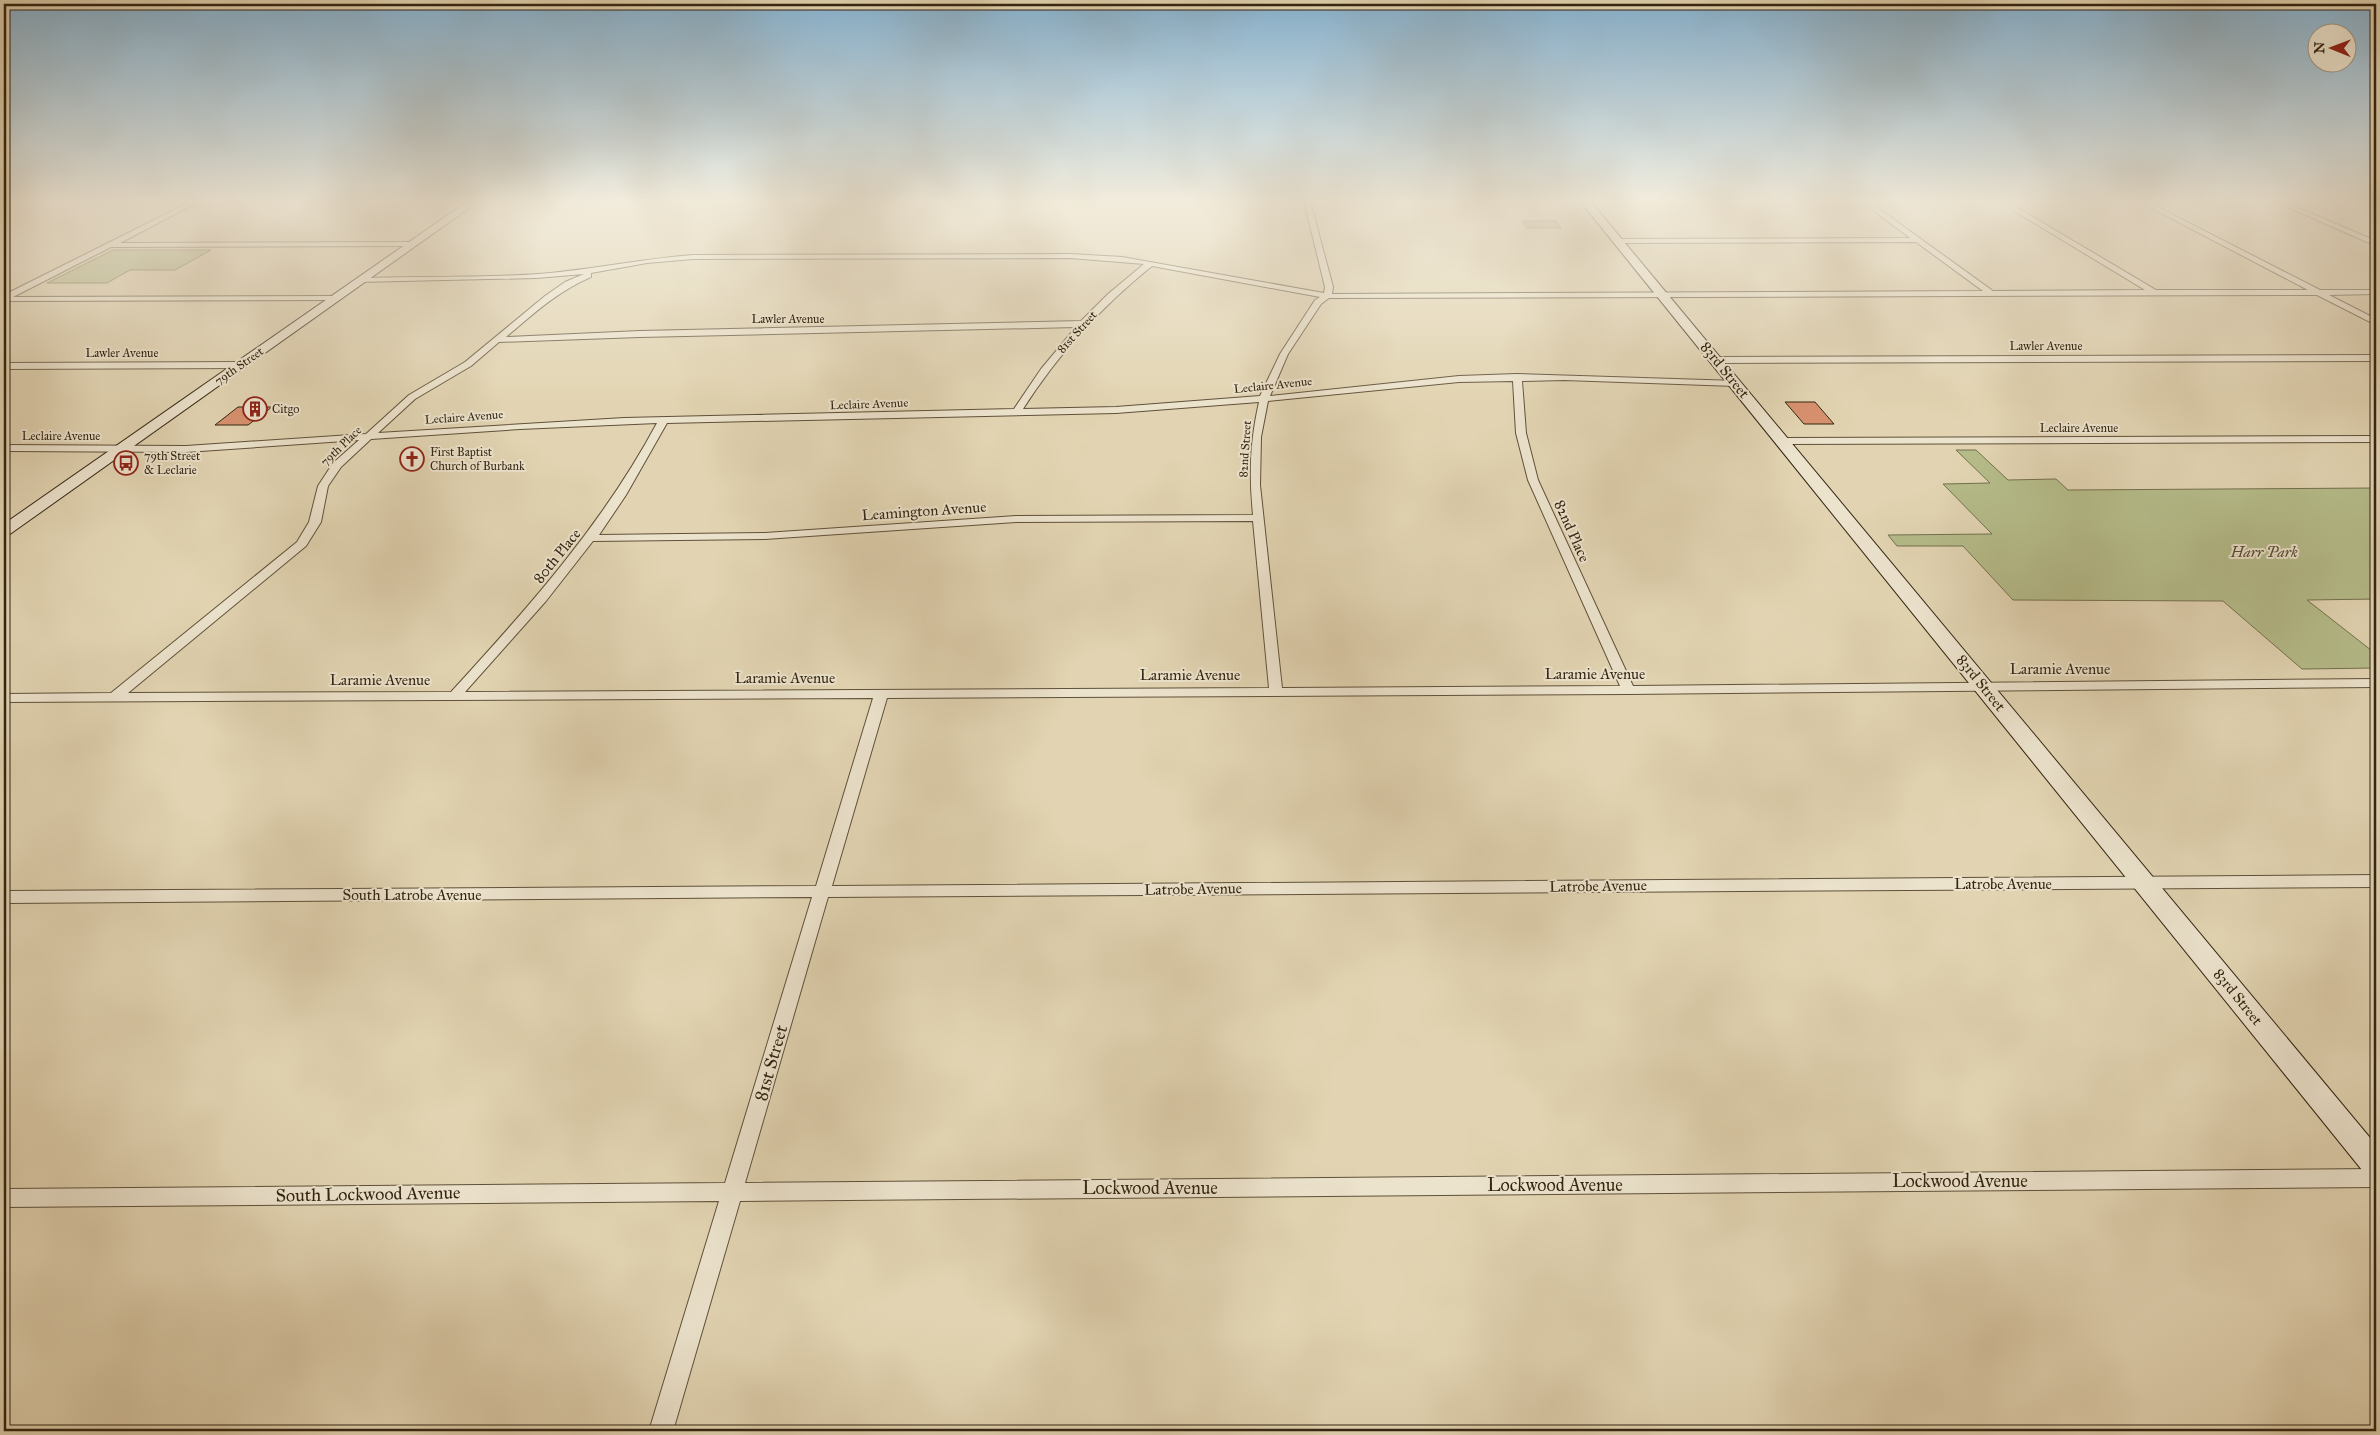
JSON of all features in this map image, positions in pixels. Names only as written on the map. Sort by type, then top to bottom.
[{"type":"street","points":[[4,299],[65,268]]},
{"type":"street","name":"79th Street","points":[[4,531],[379,268]]},
{"type":"street","points":[[362,280],[507,278],[612,268]]},
{"type":"street","name":"81st Street","points":[[1016,413],[1039,375],[1082,324],[1121,285],[1143,268]]},
{"type":"street","points":[[1177,268],[1327,296],[2376,292]]},
{"type":"street","points":[[1324,268],[1329,287],[1327,296]]},
{"type":"street","name":"83rd Street","points":[[1641,268],[2376,1166]]},
{"type":"street","points":[[1957,268],[1991,293]]},
{"type":"street","points":[[2112,268],[2154,293]]},
{"type":"street","points":[[2271,268],[2376,322]]},
{"type":"street","name":"79th Place","points":[[115,697],[218,616],[296,549],[315,522],[318,500],[326,478],[337,465],[412,396],[468,364],[559,290],[602,270]]},
{"type":"street","name":"82nd Street","points":[[1276,691],[1258,518],[1255,462],[1256,437],[1264,399],[1284,354],[1318,302],[1327,296]]},
{"type":"street","points":[[4,299],[336,298]]},
{"type":"street","name":"Lawler Avenue","points":[[496,340],[640,334],[1082,324]]},
{"type":"street","name":"Lawler Avenue","points":[[1716,360],[2376,358]]},
{"type":"street","name":"Lawler Avenue","points":[[4,366],[241,365]]},
{"type":"street","name":"Leclaire Avenue","points":[[4,448],[186,449],[520,426],[664,420],[1016,413],[1154,408],[1459,380],[1564,377],[1735,383]]},
{"type":"street","name":"82nd Place","points":[[1517,378],[1521,433],[1531,473],[1628,690]]},
{"type":"street","name":"80th Place","points":[[454,696],[544,596],[591,538],[641,464],[664,420]]},
{"type":"street","name":"Leclaire Avenue","points":[[1783,441],[2376,439]]},
{"type":"street","name":"Leamington Avenue","points":[[591,538],[765,536],[1016,519],[1258,518]]},
{"type":"street","name":"Laramie Avenue","points":[[4,698],[1628,690],[2376,683]]},
{"type":"street","name":"81st Street","points":[[661,1431],[820,893],[881,694]]},
{"type":"street","name":"Latrobe Avenue","points":[[820,893],[2376,881]]},
{"type":"street","name":"South Latrobe Avenue","points":[[4,898],[820,893]]},
{"type":"street","name":"Lockwood Avenue","points":[[733,1191],[2376,1178]]},
{"type":"street","name":"South Lockwood Avenue","points":[[4,1198],[733,1191]]},
{"type":"green space","points":[[77,268],[179,268],[175,270],[130,270],[107,283],[47,283]]},
{"type":"green space","name":"Harr Park","points":[[1956,450],[1976,450],[2008,480],[2056,479],[2068,490],[2376,488],[2376,599],[2307,600],[2376,654],[2376,668],[2302,669],[2223,601],[2013,600],[1963,546],[1897,546],[1888,535],[1992,534],[1943,484],[1990,483]]},
{"type":"building","points":[[1785,402],[1815,402],[1834,424],[1804,424]]},
{"type":"building","points":[[238,407],[272,407],[248,425],[215,425]]},
{"type":"place","name":"Citgo","points":[[255,409]]},
{"type":"place","name":"First Baptist Church of Burbank","points":[[412,459]]},
{"type":"place","name":"79th Street & Leclarie","points":[[126,463]]}]
